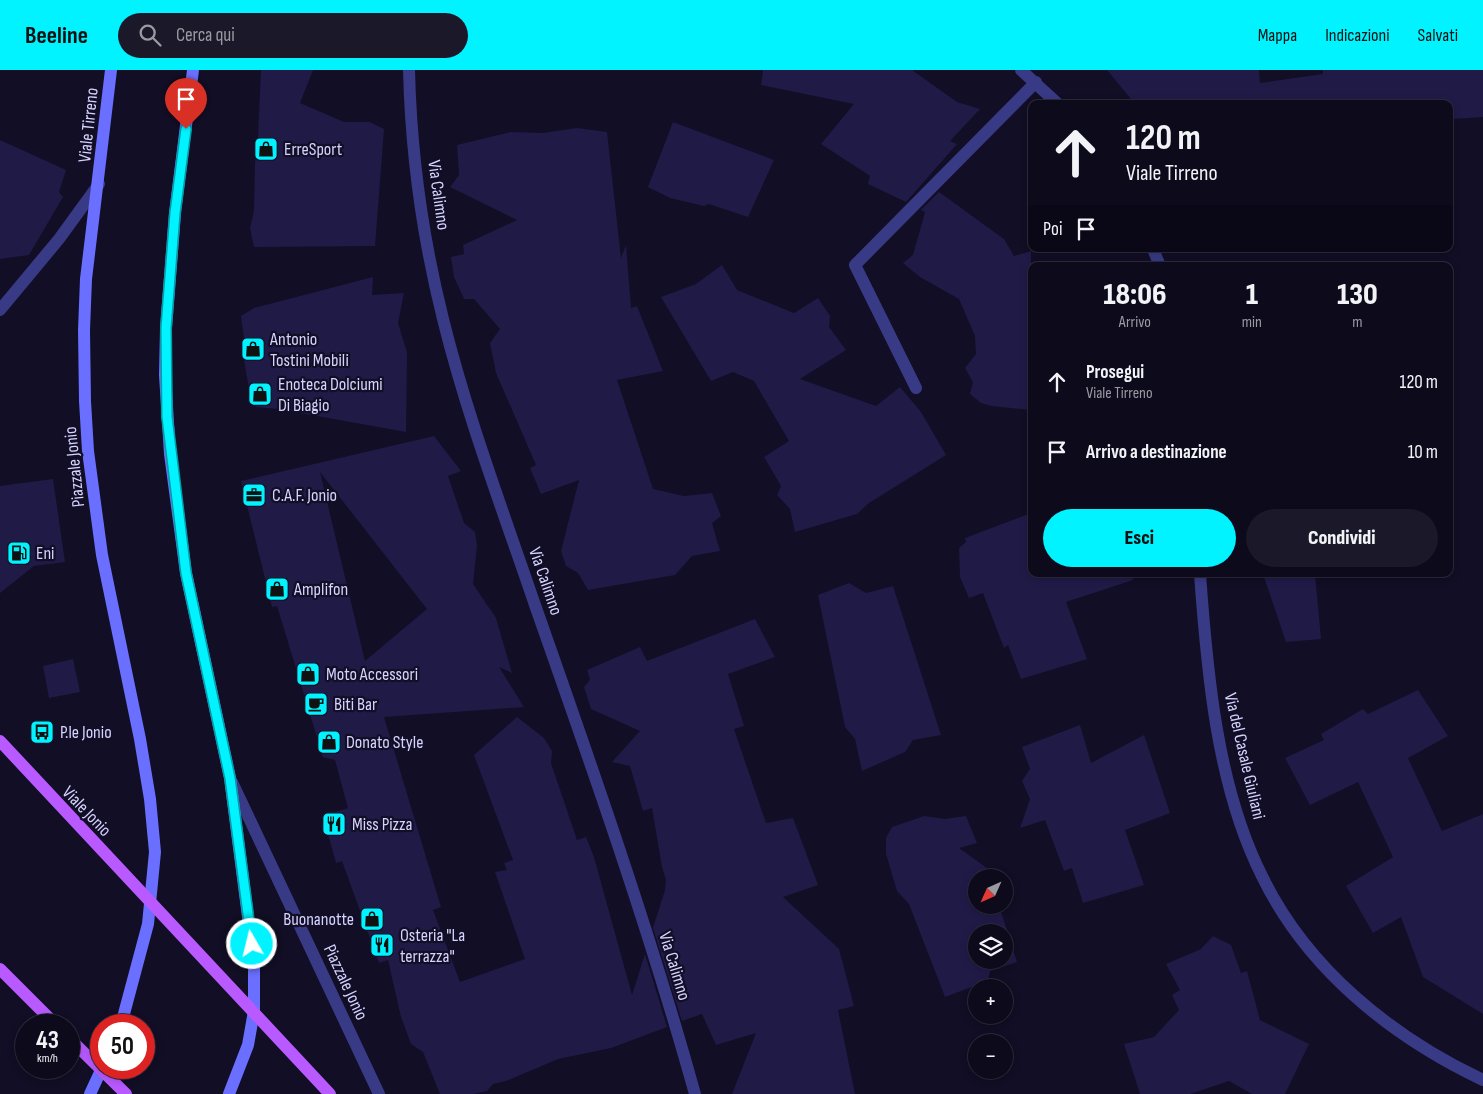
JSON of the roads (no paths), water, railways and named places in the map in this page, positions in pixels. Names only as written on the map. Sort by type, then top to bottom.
[{"type":"main road","name":"Viale Tirreno","points":[[99,184],[111,70]]},
{"type":"main road","name":"Piazzale Jonio","points":[[193,70],[175,213],[165,345],[170,454],[194,619],[230,778],[254,963],[254,1012],[248,1044],[229,1094]]},
{"type":"main road","name":"Piazzale Jonio","points":[[99,184],[86,280],[84,330],[88,450],[102,555],[140,739],[150,799],[155,852],[151,902],[143,946],[123,1014]]},
{"type":"main road","name":"Viale Jonio","points":[[0,741],[64,812],[151,902]]},
{"type":"main road","points":[[151,902],[330,1094]]},
{"type":"main road","points":[[0,969],[45,1014]]},
{"type":"main road","points":[[80,1049],[90,1058]]},
{"type":"main road","points":[[90,1094],[97,1079]]},
{"type":"main road","points":[[111,1079],[126,1094]]},
{"type":"street","name":"Via Calimno","points":[[409,70],[418,180],[436,288],[450,345],[509,530],[636,897],[695,1094]]},
{"type":"street","points":[[1021,70],[1054,100]]},
{"type":"street","points":[[916,388],[855,265],[1036,82]]},
{"type":"street","points":[[0,310],[59,238],[99,184]]},
{"type":"street","name":"Via del Casale Giuliani","points":[[1200,577],[1209,670],[1225,765],[1232,799],[1261,876],[1285,916],[1305,942],[1356,998],[1400,1032],[1441,1058],[1483,1080]]},
{"type":"street","name":"Piazzale Jonio","points":[[230,778],[378,1094]]},
{"type":"place","name":"ErreSport","points":[[266,149]]},
{"type":"place","name":"Antonio Tostini Mobili","points":[[253,349]]},
{"type":"place","name":"Enoteca Dolciumi Di Biagio","points":[[260,394]]},
{"type":"place","name":"C.A.F. Jonio","points":[[254,495]]},
{"type":"place","name":"Eni","points":[[19,553]]},
{"type":"place","name":"Amplifon","points":[[277,589]]},
{"type":"place","name":"Moto Accessori","points":[[308,674]]},
{"type":"place","name":"Biti Bar","points":[[316,704]]},
{"type":"place","name":"P.le Jonio","points":[[42,732]]},
{"type":"place","name":"Donato Style","points":[[329,742]]},
{"type":"place","name":"Miss Pizza","points":[[334,824]]},
{"type":"place","name":"Buonanotte","points":[[372,919]]},
{"type":"place","name":"Osteria \"La terrazza\"","points":[[382,945]]}]
